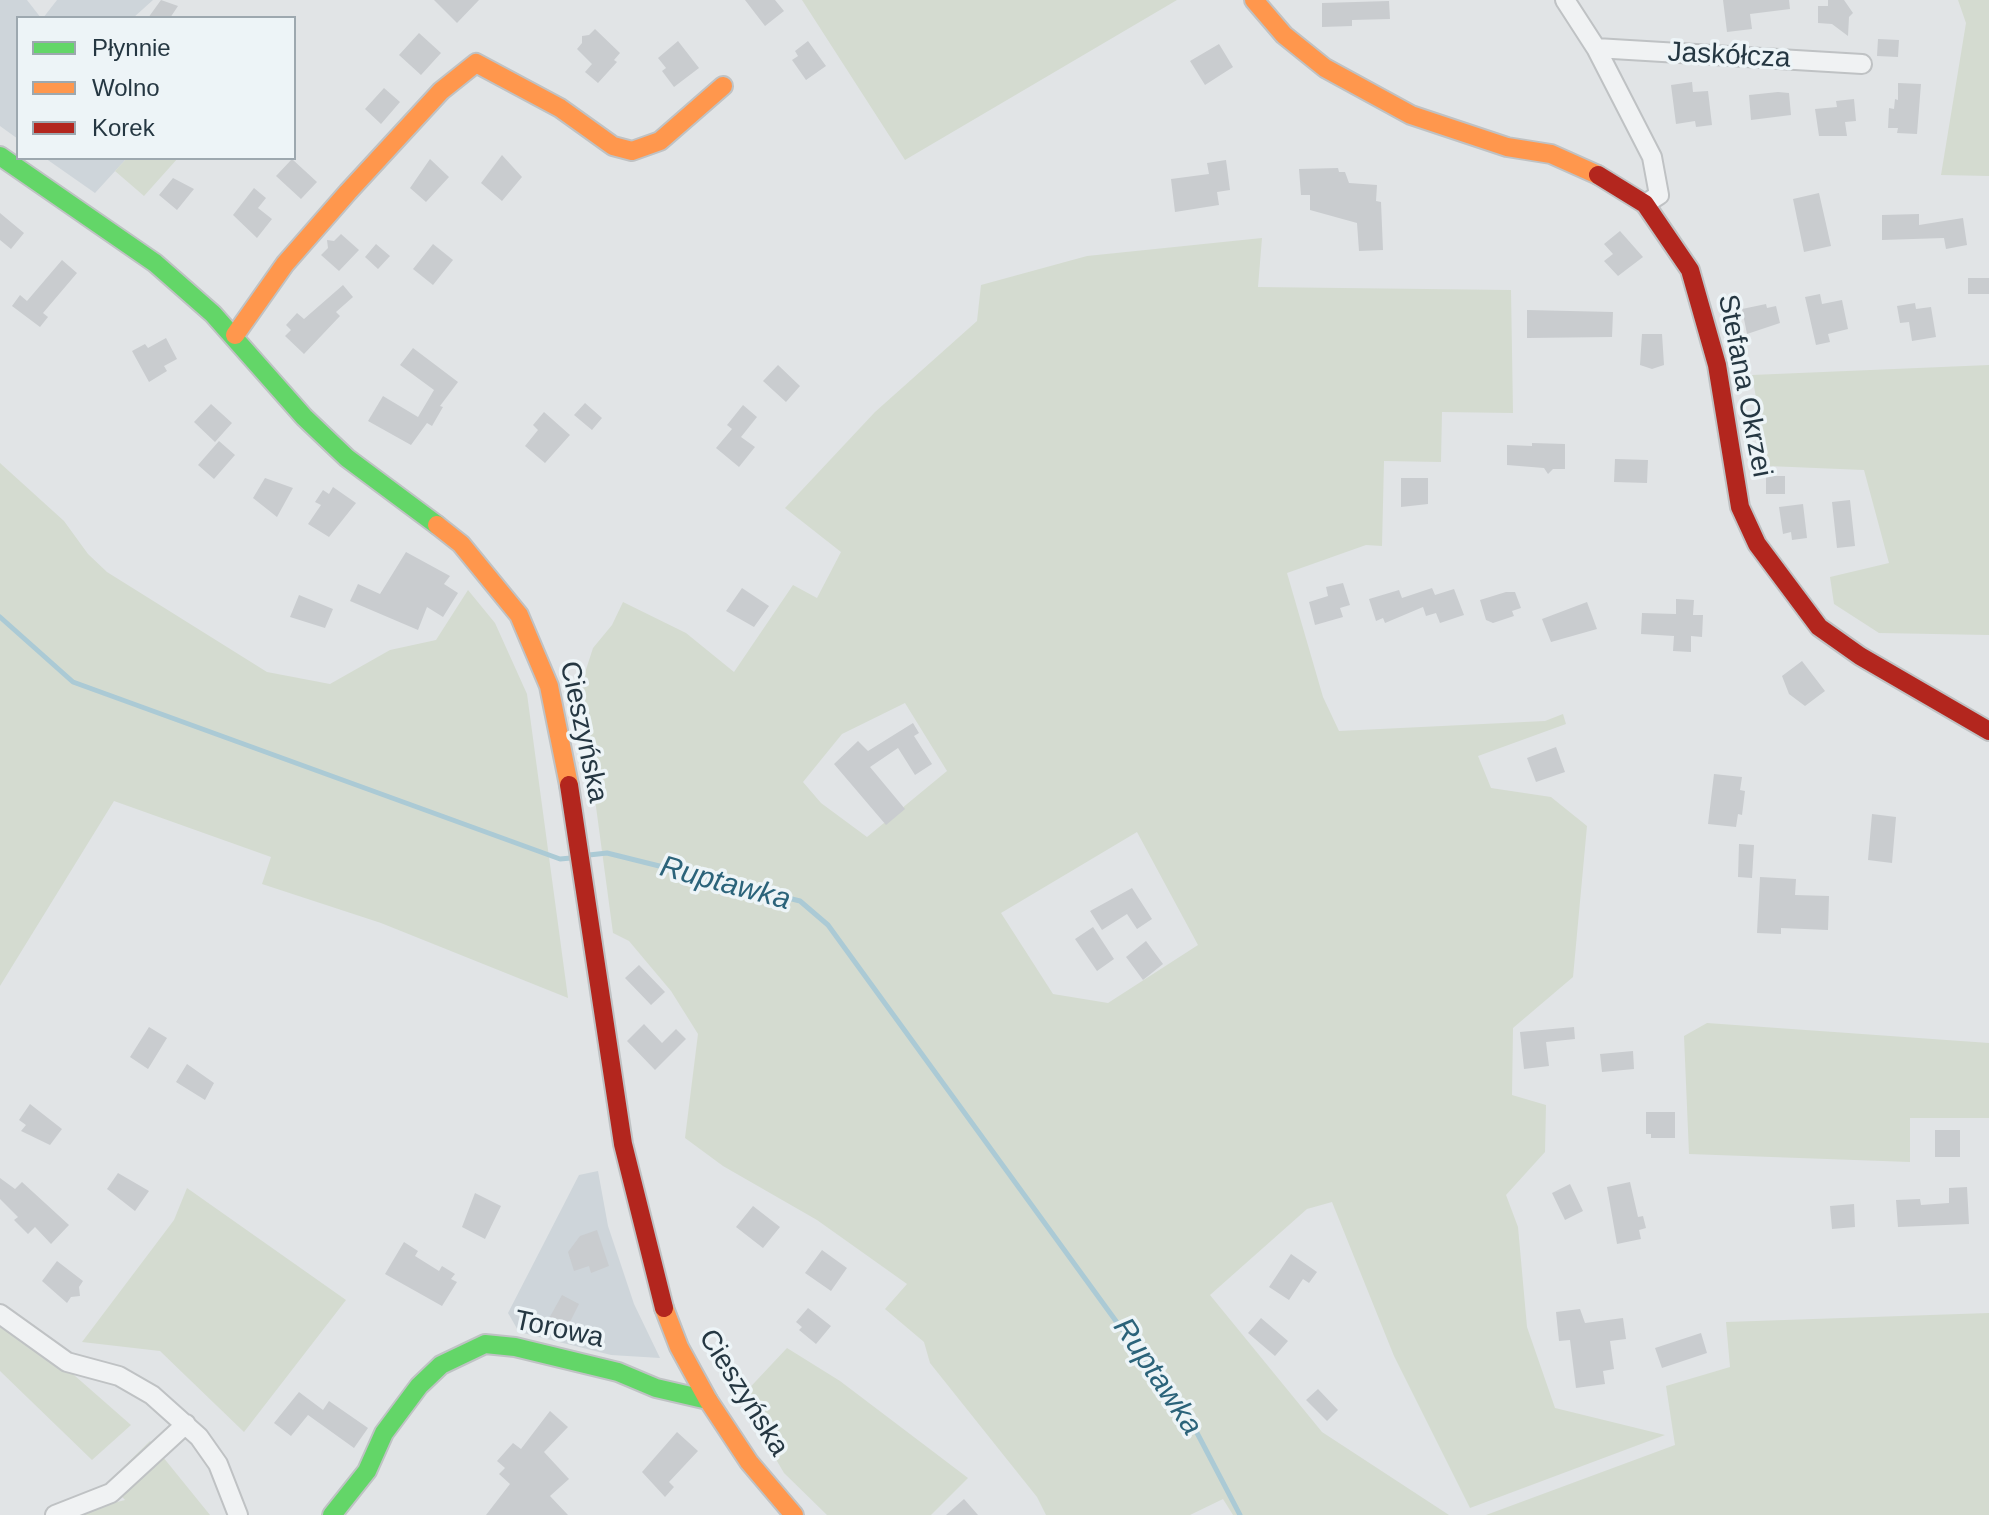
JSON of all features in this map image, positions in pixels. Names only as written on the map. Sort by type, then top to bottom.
[{"type":"street","name":"Stefana Okrzei","points":[[1254,0],[1284,35],[1325,68],[1411,115],[1494,143],[1551,154],[1601,176],[1645,204],[1690,270],[1717,365],[1740,507],[1757,544],[1819,627],[1860,656],[1989,731]]},
{"type":"street","points":[[1565,0],[1596,48],[1652,157],[1659,195],[1645,204]]},
{"type":"street","name":"Jaskółcza","points":[[1596,48],[1862,64]]},
{"type":"street","points":[[235,335],[285,264],[348,192],[441,91],[476,63],[560,108],[613,146],[632,151],[660,141],[723,86]]},
{"type":"street","name":"Cieszyńska","points":[[0,156],[155,263],[235,335],[304,417],[347,458],[393,489],[461,544],[519,615],[549,686],[561,735],[638,1219],[662,1303],[679,1347],[708,1400],[749,1462],[794,1515]]},
{"type":"street","points":[[0,1314],[67,1362],[137,1385],[186,1424],[218,1464],[238,1515]]},
{"type":"street","name":"Torowa","points":[[332,1515],[367,1471],[384,1433],[419,1386],[441,1365],[485,1344],[515,1347],[618,1372],[656,1388],[708,1400]]},
{"type":"street","points":[[55,1515],[111,1493],[186,1424]]},
{"type":"shaded area","points":[[0,0],[27,0],[39,16],[16,16],[16,138],[0,126]]},
{"type":"shaded area","points":[[57,0],[153,0],[135,16],[45,16]]},
{"type":"shaded area","points":[[802,0],[1177,0],[905,160]]},
{"type":"shaded area","points":[[1958,0],[1989,0],[1989,176],[1941,175],[1966,23]]},
{"type":"shaded area","points":[[48,160],[125,160],[95,193]]},
{"type":"shaded area","points":[[125,160],[176,160],[144,196],[115,171]]},
{"type":"shaded area","points":[[1262,238],[1258,287],[1511,290],[1513,413],[1442,412],[1441,462],[1384,461],[1382,546],[1366,545],[1287,573],[1323,697],[1339,731],[1545,721],[1563,714],[1566,724],[1478,756],[1491,788],[1551,797],[1587,826],[1573,977],[1513,1028],[1512,1095],[1546,1105],[1545,1152],[1506,1195],[1518,1227],[1527,1327],[1555,1408],[1665,1435],[1470,1508],[1394,1356],[1332,1202],[1307,1209],[1210,1295],[1322,1432],[1449,1515],[1233,1515],[1223,1499],[1190,1515],[1046,1515],[1037,1497],[930,1363],[924,1342],[885,1309],[907,1284],[817,1220],[723,1166],[685,1138],[698,1034],[671,991],[629,941],[613,933],[580,688],[593,648],[612,625],[623,602],[686,633],[734,672],[793,585],[817,598],[841,552],[785,508],[875,412],[977,321],[981,285],[1087,256]],"holes":[[[905,703],[947,771],[867,837],[821,803],[803,782],[842,734]],[[1137,832],[1198,945],[1108,1003],[1053,994],[1001,913]]]},
{"type":"shaded area","points":[[1989,365],[1989,635],[1879,633],[1834,604],[1830,577],[1889,563],[1864,470],[1768,466],[1752,375]]},
{"type":"shaded area","points":[[0,463],[64,521],[88,554],[107,572],[267,672],[330,684],[390,650],[436,640],[468,590],[495,623],[527,694],[568,998],[381,923],[262,884],[271,857],[114,801],[0,986]]},
{"type":"shaded area","points":[[1707,1023],[1989,1043],[1989,1118],[1910,1118],[1910,1162],[1689,1154],[1684,1036]]},
{"type":"shaded area","points":[[598,1171],[608,1226],[634,1304],[660,1358],[611,1355],[519,1332],[508,1313],[579,1175]]},
{"type":"shaded area","points":[[187,1188],[346,1300],[244,1432],[160,1351],[82,1342],[174,1220]]},
{"type":"shaded area","points":[[1989,1313],[1989,1515],[1486,1515],[1675,1445],[1666,1386],[1730,1367],[1726,1322]]},
{"type":"shaded area","points":[[0,1320],[66,1368],[131,1425],[92,1460],[0,1371]]},
{"type":"shaded area","points":[[787,1348],[840,1381],[968,1478],[931,1515],[827,1515],[784,1473],[740,1398]]},
{"type":"shaded area","points":[[150,1441],[210,1515],[66,1515],[125,1500],[108,1482]]},
{"type":"building","points":[[161,0],[178,6],[171,16],[149,16]]},
{"type":"building","points":[[434,0],[479,0],[457,23]]},
{"type":"building","points":[[745,0],[775,0],[784,11],[765,26]]},
{"type":"building","points":[[1723,0],[1789,0],[1790,9],[1750,14],[1752,29],[1727,32]]},
{"type":"building","points":[[1828,0],[1844,0],[1853,13],[1849,17],[1848,36],[1832,24],[1818,23],[1818,6],[1828,6]]},
{"type":"building","points":[[1389,1],[1390,19],[1352,20],[1352,26],[1322,27],[1322,3]]},
{"type":"building","points":[[595,29],[620,53],[614,60],[617,62],[598,83],[585,72],[592,64],[577,49],[582,43],[582,36],[589,35]]},
{"type":"building","points":[[419,33],[441,53],[421,75],[399,55]]},
{"type":"building","points":[[1878,39],[1899,40],[1898,57],[1877,56]]},
{"type":"building","points":[[678,41],[699,68],[674,87],[662,71],[666,68],[658,58]]},
{"type":"building","points":[[808,41],[826,66],[806,80],[792,60],[798,56],[795,51]]},
{"type":"building","points":[[1219,44],[1233,67],[1205,85],[1190,61]]},
{"type":"building","points":[[1692,82],[1693,92],[1708,91],[1712,125],[1696,127],[1695,121],[1676,124],[1671,85]]},
{"type":"building","points":[[1898,83],[1921,84],[1917,134],[1897,133],[1898,128],[1888,128],[1889,108],[1894,109],[1895,99],[1898,100]]},
{"type":"building","points":[[384,88],[400,102],[381,124],[365,109]]},
{"type":"building","points":[[1789,93],[1791,115],[1751,120],[1749,95]]},
{"type":"building","points":[[1854,99],[1856,121],[1845,122],[1847,136],[1819,136],[1815,109],[1837,107],[1836,101]]},
{"type":"building","points":[[502,155],[522,177],[502,201],[481,183]]},
{"type":"building","points":[[430,159],[449,177],[426,202],[410,188]]},
{"type":"building","points":[[293,160],[317,182],[301,199],[276,176]]},
{"type":"building","points":[[1226,160],[1230,190],[1217,192],[1219,205],[1175,212],[1171,179],[1209,174],[1207,163]]},
{"type":"building","points":[[1338,168],[1339,172],[1345,172],[1349,183],[1377,185],[1376,201],[1381,202],[1383,250],[1359,251],[1357,223],[1310,210],[1310,195],[1301,195],[1299,169]]},
{"type":"building","points":[[173,178],[194,189],[177,210],[159,195]]},
{"type":"building","points":[[254,188],[266,198],[258,208],[272,219],[257,238],[233,215]]},
{"type":"building","points":[[1819,193],[1831,246],[1804,252],[1793,199]]},
{"type":"building","points":[[0,213],[24,233],[11,249],[0,240]]},
{"type":"building","points":[[1919,214],[1919,225],[1963,218],[1967,245],[1946,249],[1944,238],[1882,240],[1882,215]]},
{"type":"building","points":[[1620,231],[1643,257],[1618,276],[1604,261],[1613,254],[1604,244]]},
{"type":"building","points":[[341,234],[359,250],[339,271],[321,255],[328,248],[327,240],[334,241]]},
{"type":"building","points":[[376,244],[390,256],[378,269],[365,257]]},
{"type":"building","points":[[433,244],[453,260],[433,285],[413,269]]},
{"type":"building","points":[[62,260],[77,273],[43,313],[48,317],[40,327],[12,306],[20,295],[27,301]]},
{"type":"building","points":[[1968,278],[1989,278],[1989,294],[1968,294]]},
{"type":"building","points":[[343,285],[353,297],[336,312],[340,316],[304,354],[285,336],[291,330],[286,325],[297,313],[304,319]]},
{"type":"building","points":[[1820,294],[1822,304],[1842,300],[1848,329],[1828,334],[1830,342],[1816,345],[1805,297]]},
{"type":"building","points":[[1915,303],[1916,309],[1931,307],[1936,337],[1912,341],[1909,322],[1900,323],[1897,306]]},
{"type":"building","points":[[1766,304],[1767,308],[1776,306],[1780,323],[1747,334],[1742,309]]},
{"type":"building","points":[[1527,310],[1613,312],[1612,337],[1527,338]]},
{"type":"building","points":[[1642,334],[1662,334],[1664,365],[1652,369],[1640,365]]},
{"type":"building","points":[[166,338],[177,359],[164,366],[167,371],[149,382],[132,351],[145,344],[148,348]]},
{"type":"building","points":[[413,348],[458,382],[440,406],[443,407],[432,426],[427,423],[411,445],[368,421],[383,396],[418,417],[434,390],[400,365]]},
{"type":"building","points":[[778,365],[800,386],[786,402],[763,381]]},
{"type":"building","points":[[585,403],[602,418],[592,430],[574,415]]},
{"type":"building","points":[[211,404],[232,423],[215,442],[194,422]]},
{"type":"building","points":[[743,405],[757,417],[741,437],[755,447],[739,467],[716,448],[732,429],[727,425]]},
{"type":"building","points":[[544,412],[570,435],[545,463],[525,446],[538,430],[533,425]]},
{"type":"building","points":[[219,441],[235,455],[214,479],[198,465]]},
{"type":"building","points":[[1532,443],[1565,444],[1565,469],[1553,469],[1548,474],[1544,468],[1507,465],[1507,445],[1532,446]]},
{"type":"building","points":[[1615,459],[1648,460],[1647,483],[1614,482]]},
{"type":"building","points":[[1766,476],[1785,476],[1785,494],[1766,494]]},
{"type":"building","points":[[265,478],[293,488],[277,517],[253,498]]},
{"type":"building","points":[[1401,478],[1428,478],[1428,504],[1401,507]]},
{"type":"building","points":[[333,487],[356,503],[329,537],[308,524],[321,505],[315,502],[323,490],[329,494]]},
{"type":"building","points":[[1850,500],[1855,546],[1837,548],[1832,502]]},
{"type":"building","points":[[1803,504],[1807,538],[1792,540],[1791,532],[1783,534],[1779,507]]},
{"type":"building","points":[[406,552],[450,576],[444,584],[458,593],[443,617],[427,607],[418,630],[350,601],[358,584],[380,594]]},
{"type":"building","points":[[1343,583],[1350,605],[1340,608],[1343,617],[1315,625],[1309,602],[1328,596],[1326,587]]},
{"type":"building","points":[[742,588],[769,606],[754,627],[726,611]]},
{"type":"building","points":[[1432,588],[1435,595],[1454,589],[1464,615],[1440,623],[1436,613],[1426,616],[1423,607],[1385,623],[1383,618],[1376,621],[1369,599],[1399,590],[1402,598]]},
{"type":"building","points":[[1515,592],[1521,608],[1512,611],[1514,616],[1493,623],[1486,620],[1480,600]]},
{"type":"building","points":[[299,595],[333,609],[325,628],[290,617]]},
{"type":"building","points":[[1676,599],[1694,600],[1693,615],[1703,615],[1702,637],[1691,636],[1691,652],[1673,651],[1674,636],[1641,634],[1642,613],[1676,614]]},
{"type":"building","points":[[1587,602],[1597,629],[1551,642],[1542,619]]},
{"type":"building","points":[[1802,661],[1825,691],[1805,706],[1789,694],[1782,676]]},
{"type":"building","points":[[913,723],[919,733],[914,736],[932,764],[915,775],[898,748],[870,767],[905,809],[886,825],[834,764],[858,741],[868,751]]},
{"type":"building","points":[[1556,747],[1565,772],[1536,782],[1527,758]]},
{"type":"building","points":[[1714,774],[1742,777],[1740,790],[1745,791],[1742,815],[1738,814],[1736,827],[1708,824]]},
{"type":"building","points":[[1872,814],[1896,817],[1892,863],[1868,860]]},
{"type":"building","points":[[1739,844],[1754,845],[1752,878],[1738,877]]},
{"type":"building","points":[[1760,877],[1796,879],[1795,895],[1829,896],[1828,930],[1781,928],[1781,934],[1757,933]]},
{"type":"building","points":[[1132,888],[1152,919],[1137,929],[1127,914],[1102,930],[1090,911]]},
{"type":"building","points":[[1093,927],[1114,959],[1097,971],[1075,939]]},
{"type":"building","points":[[1146,941],[1163,964],[1143,980],[1126,957]]},
{"type":"building","points":[[639,965],[665,992],[651,1005],[625,978]]},
{"type":"building","points":[[644,1024],[662,1043],[676,1029],[686,1039],[655,1070],[627,1041]]},
{"type":"building","points":[[149,1027],[167,1038],[148,1069],[130,1057]]},
{"type":"building","points":[[1574,1027],[1575,1039],[1546,1042],[1549,1066],[1524,1069],[1520,1032]]},
{"type":"building","points":[[1633,1051],[1634,1069],[1602,1072],[1600,1054]]},
{"type":"building","points":[[187,1064],[214,1083],[205,1100],[176,1082]]},
{"type":"building","points":[[30,1104],[62,1129],[50,1145],[21,1131],[26,1125],[19,1120]]},
{"type":"building","points":[[1646,1112],[1675,1112],[1675,1138],[1651,1138],[1651,1134],[1646,1134]]},
{"type":"building","points":[[1935,1130],[1960,1130],[1960,1157],[1935,1157]]},
{"type":"building","points":[[118,1173],[149,1191],[135,1211],[107,1189]]},
{"type":"building","points":[[0,1178],[15,1189],[22,1182],[69,1225],[51,1244],[35,1227],[28,1234],[14,1220],[18,1217],[0,1199]]},
{"type":"building","points":[[1630,1182],[1638,1217],[1643,1216],[1646,1228],[1639,1230],[1641,1239],[1617,1244],[1607,1187]]},
{"type":"building","points":[[1570,1184],[1583,1211],[1565,1220],[1552,1193]]},
{"type":"building","points":[[1967,1187],[1969,1224],[1898,1227],[1896,1200],[1920,1199],[1921,1205],[1949,1203],[1949,1188]]},
{"type":"building","points":[[475,1193],[501,1206],[485,1239],[462,1227]]},
{"type":"building","points":[[1854,1204],[1855,1227],[1832,1229],[1830,1206]]},
{"type":"building","points":[[753,1206],[780,1227],[763,1248],[736,1227]]},
{"type":"building","points":[[597,1230],[609,1266],[591,1273],[589,1266],[574,1271],[568,1252],[580,1236]]},
{"type":"building","points":[[404,1242],[418,1251],[415,1256],[439,1271],[442,1266],[455,1274],[451,1279],[457,1282],[442,1306],[385,1274]]},
{"type":"building","points":[[822,1250],[847,1268],[831,1291],[805,1273]]},
{"type":"building","points":[[1291,1254],[1317,1272],[1309,1283],[1303,1279],[1289,1300],[1269,1287]]},
{"type":"building","points":[[57,1261],[83,1281],[79,1287],[80,1296],[71,1297],[67,1303],[42,1281]]},
{"type":"building","points":[[562,1295],[579,1304],[565,1332],[547,1322]]},
{"type":"building","points":[[808,1308],[831,1326],[816,1344],[799,1330],[802,1327],[796,1322]]},
{"type":"building","points":[[1580,1309],[1585,1323],[1623,1318],[1626,1339],[1610,1341],[1614,1369],[1603,1371],[1605,1384],[1576,1388],[1570,1340],[1559,1341],[1556,1312]]},
{"type":"building","points":[[1261,1318],[1288,1341],[1275,1356],[1248,1333]]},
{"type":"building","points":[[1701,1333],[1707,1353],[1662,1368],[1655,1348]]},
{"type":"building","points":[[1318,1389],[1338,1410],[1327,1421],[1306,1400]]},
{"type":"building","points":[[299,1392],[323,1410],[329,1401],[368,1428],[354,1448],[308,1415],[291,1436],[274,1423]]},
{"type":"building","points":[[550,1411],[568,1427],[544,1452],[569,1479],[550,1496],[568,1515],[486,1515],[510,1484],[499,1474],[505,1468],[497,1461],[513,1443],[521,1449]]},
{"type":"building","points":[[677,1432],[698,1451],[669,1482],[674,1487],[665,1497],[642,1472]]},
{"type":"building","points":[[964,1499],[978,1515],[946,1515]]},
{"type":"waterway","name":"Ruptawka","points":[[0,617],[73,682],[560,859],[571,858]]},
{"type":"waterway","name":"Ruptawka","points":[[589,855],[607,853],[800,901],[828,925],[1145,1361],[1184,1408],[1240,1515]]},
{"type":"traffic: fast","points":[[0,156],[155,263],[213,314],[304,417],[347,458],[437,525]]},
{"type":"traffic: fast","points":[[332,1515],[367,1471],[384,1433],[419,1386],[441,1365],[485,1344],[515,1347],[618,1372],[656,1388],[708,1400]]},
{"type":"traffic: slow","points":[[1254,0],[1284,35],[1325,68],[1411,115],[1507,147],[1551,154],[1598,175]]},
{"type":"traffic: slow","points":[[235,335],[285,264],[348,192],[441,91],[476,63],[560,108],[613,146],[632,151],[660,141],[723,86]]},
{"type":"traffic: slow","points":[[437,525],[461,544],[519,615],[549,686],[569,785]]},
{"type":"traffic: slow","points":[[664,1308],[679,1347],[708,1400],[749,1462],[794,1515]]},
{"type":"traffic: jam","points":[[1598,175],[1645,204],[1690,270],[1717,365],[1740,507],[1757,544],[1819,627],[1860,656],[1989,731]]},
{"type":"traffic: jam","points":[[569,785],[623,1144],[664,1308]]}]
